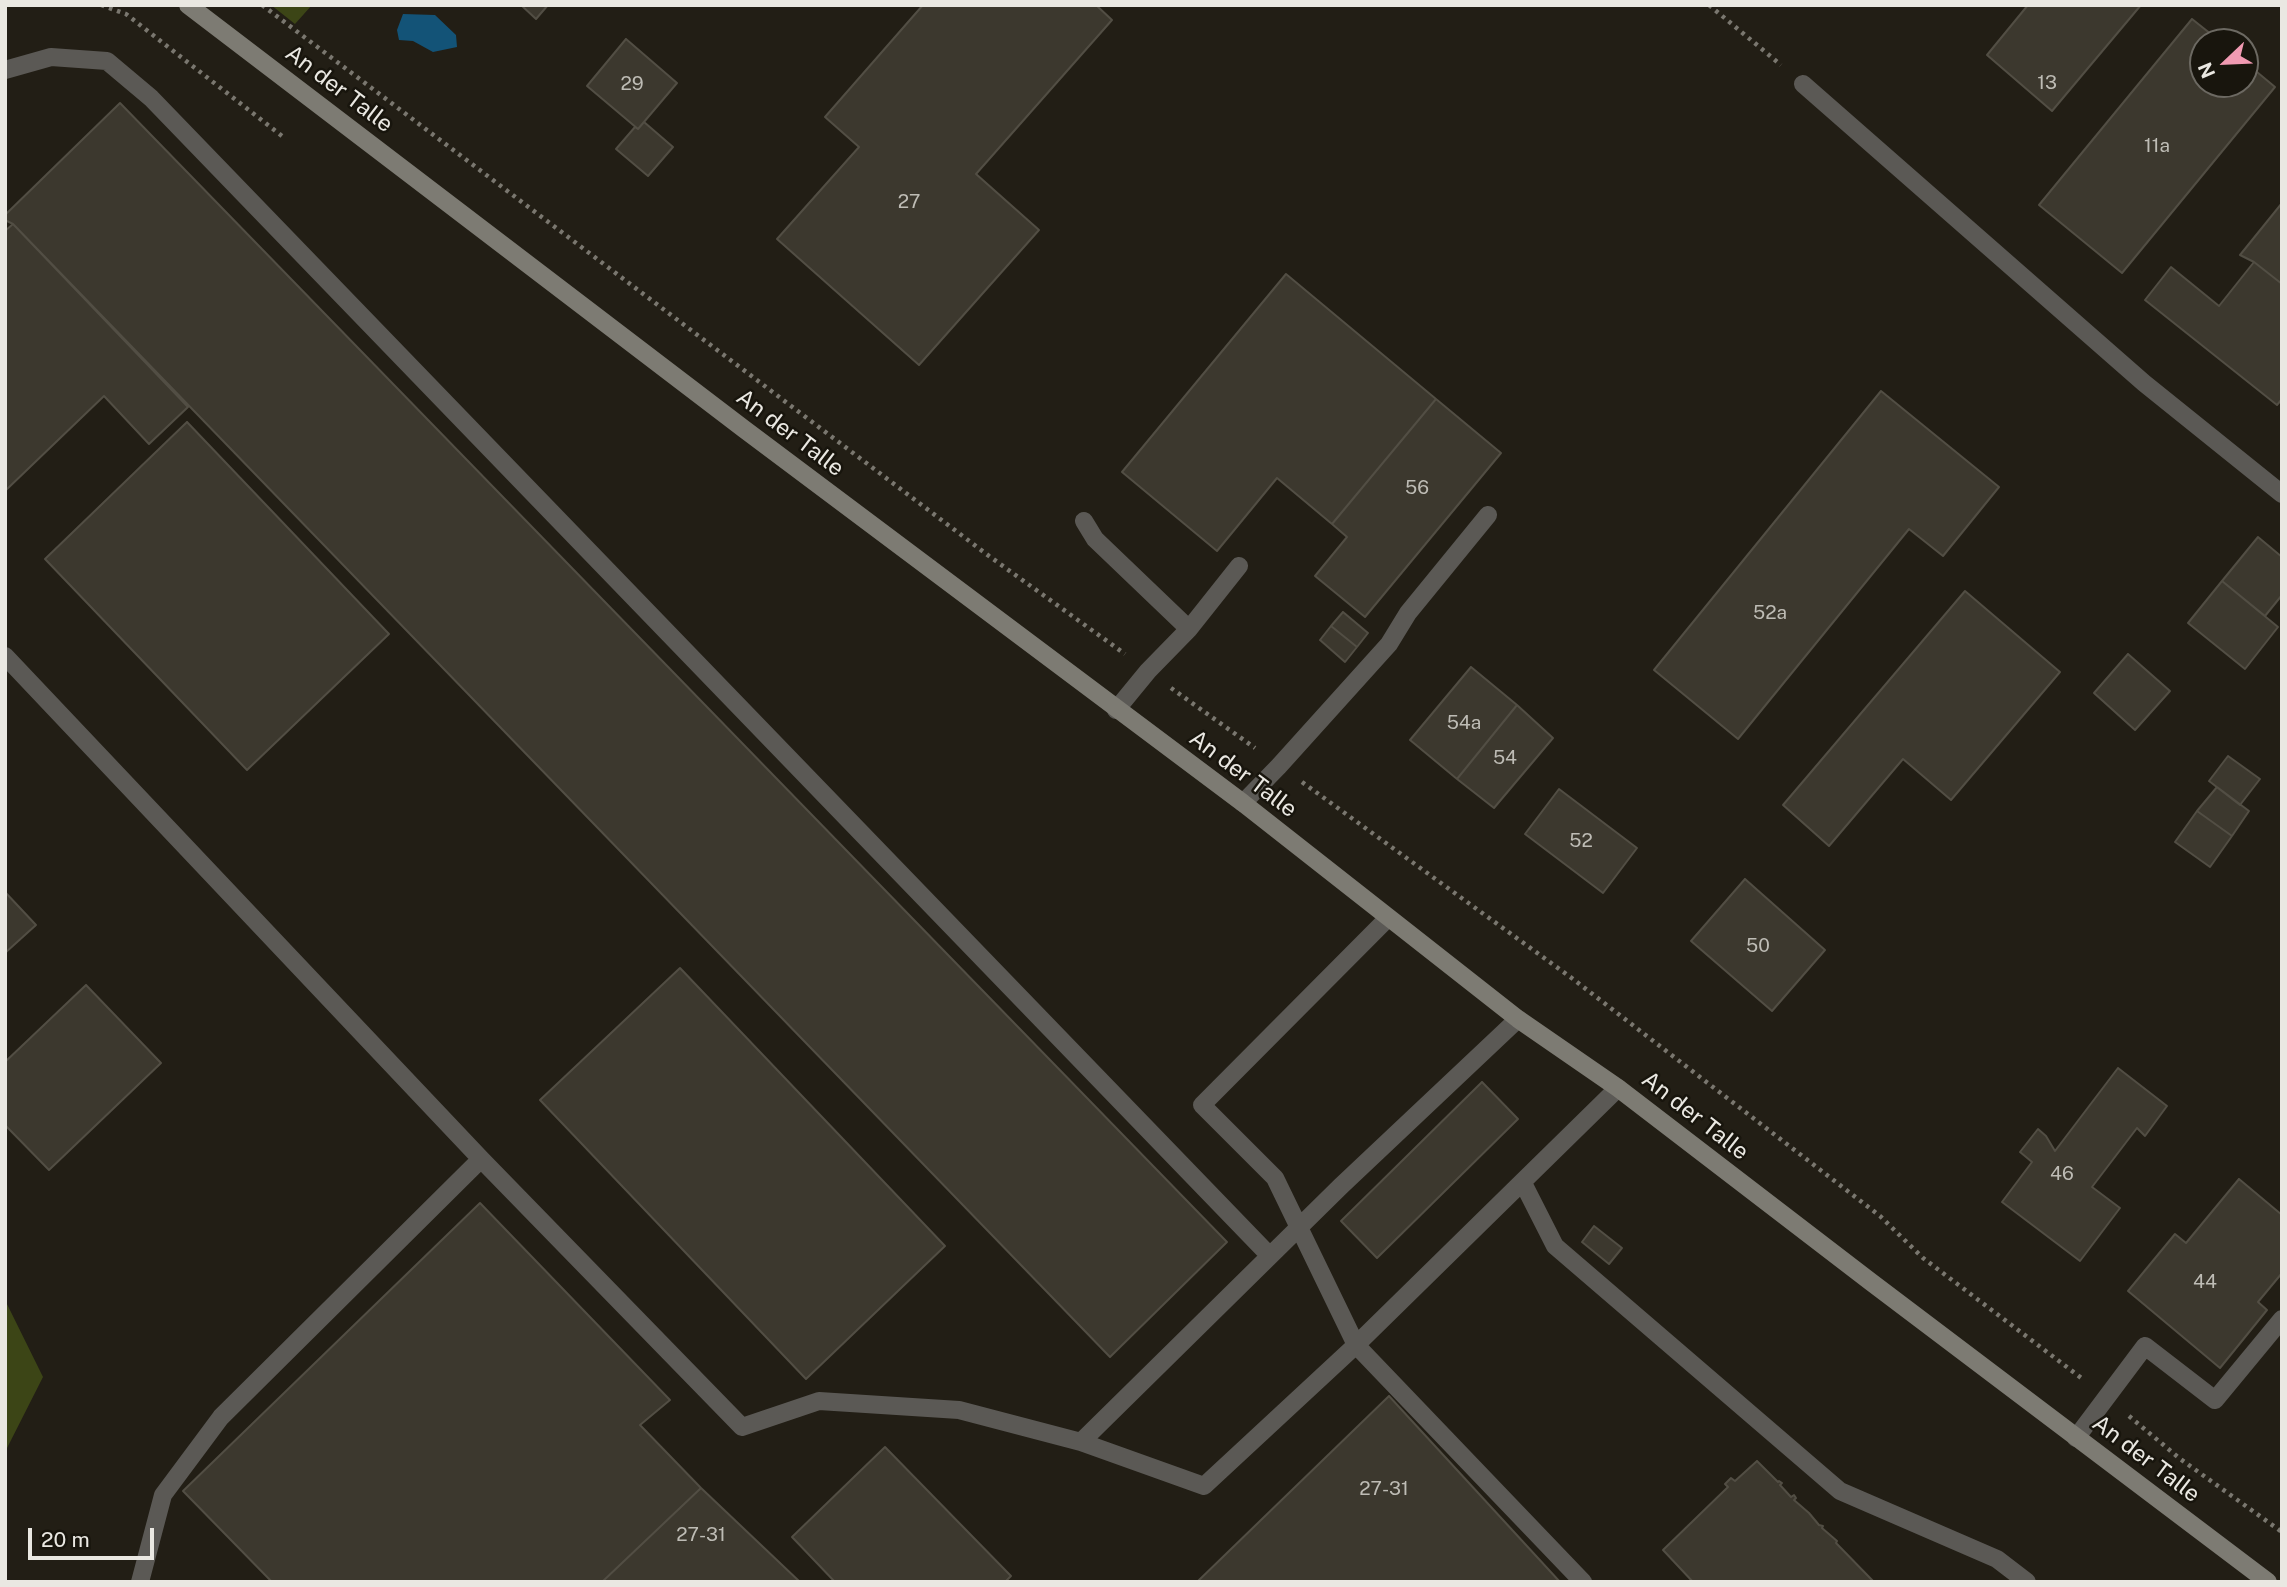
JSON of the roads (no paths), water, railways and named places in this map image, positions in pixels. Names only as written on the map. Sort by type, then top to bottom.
[{"type":"street","name":"An der Talle","points":[[188,5],[1116,710],[1243,803],[1518,1019],[1618,1088],[2268,1582]]},
{"type":"lane","points":[[5,70],[51,57],[107,61],[151,98],[1270,1255]]},
{"type":"lane","points":[[1803,84],[2144,383],[2282,494]]},
{"type":"lane","points":[[1243,803],[1389,643],[1408,613],[1488,515]]},
{"type":"lane","points":[[1084,521],[1095,539],[1189,629]]},
{"type":"lane","points":[[1116,710],[1148,671],[1189,629],[1239,566]]},
{"type":"lane","points":[[5,656],[481,1159],[742,1427],[819,1401],[958,1410],[1081,1442],[1204,1486],[1356,1345],[1618,1088]]},
{"type":"lane","points":[[1388,918],[1202,1105],[1275,1178],[1356,1345],[1583,1582]]},
{"type":"lane","points":[[1081,1442],[1270,1255],[1518,1019]]},
{"type":"lane","points":[[141,1582],[163,1495],[221,1417],[481,1159]]},
{"type":"lane","points":[[1523,1183],[1555,1246],[1840,1491],[1997,1559],[2027,1582]]},
{"type":"lane","points":[[2076,1438],[2145,1346],[2215,1400],[2282,1319]]},
{"type":"water","points":[[403,14],[435,15],[456,35],[457,47],[433,52],[413,41],[399,40],[397,30]]}]
